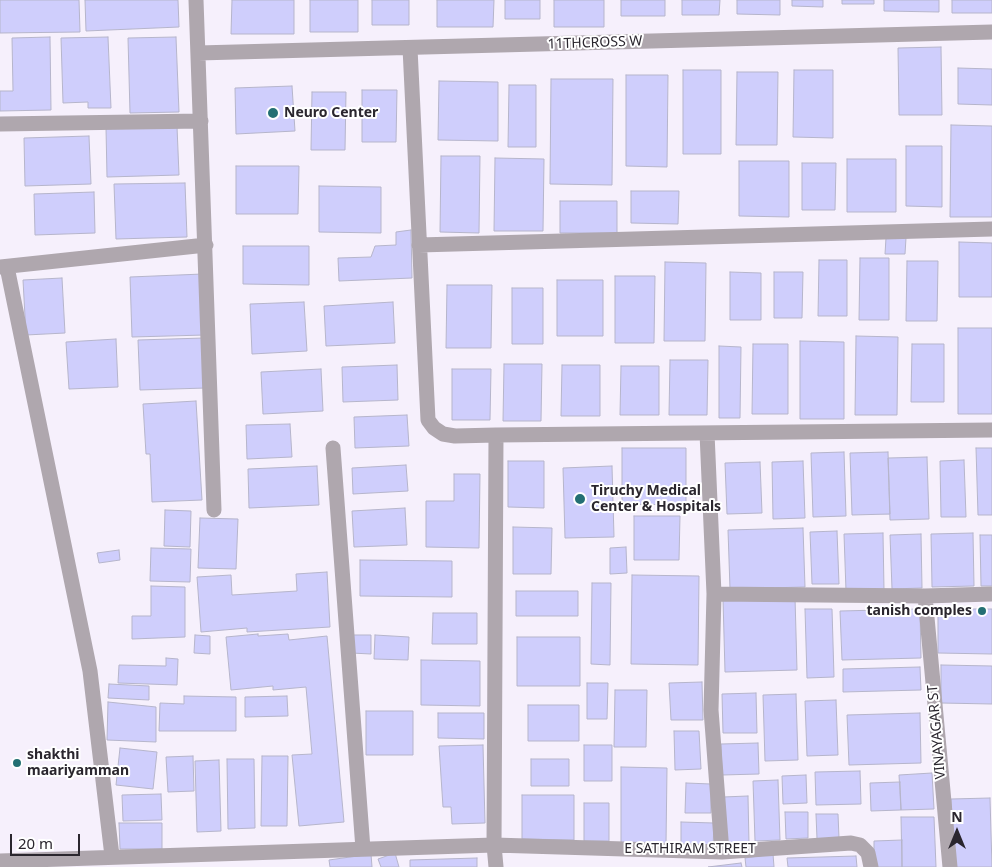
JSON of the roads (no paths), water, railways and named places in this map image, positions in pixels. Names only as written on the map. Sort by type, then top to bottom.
[{"type":"street","points":[[196,0],[214,510]]},
{"type":"street","name":"11THCROSS W","points":[[198,53],[992,32]]},
{"type":"street","points":[[410,48],[428,420],[434,428],[443,434],[992,430]]},
{"type":"street","points":[[0,124],[201,121]]},
{"type":"street","points":[[419,245],[992,229]]},
{"type":"street","points":[[112,856],[90,670],[3,267],[206,245]]},
{"type":"street","points":[[707,433],[714,594],[711,710],[722,852]]},
{"type":"street","points":[[496,435],[494,846],[496,867]]},
{"type":"street","points":[[333,448],[363,849]]},
{"type":"street","points":[[714,594],[925,596],[992,594]]},
{"type":"street","name":"VINAYAGAR ST","points":[[925,596],[950,867]]},
{"type":"street","name":"E SATHIRAM STREET","points":[[0,861],[86,862],[112,856],[494,846],[722,852],[851,843],[860,846],[868,853],[871,867]]},
{"type":"place","name":"Neuro Center","points":[[273,113]]},
{"type":"place","name":"Tiruchy Medical Center & Hospitals","points":[[580,499]]},
{"type":"place","name":"tanish comples","points":[[982,611]]},
{"type":"place","name":"shakthi maariyamman","points":[[17,763]]}]
